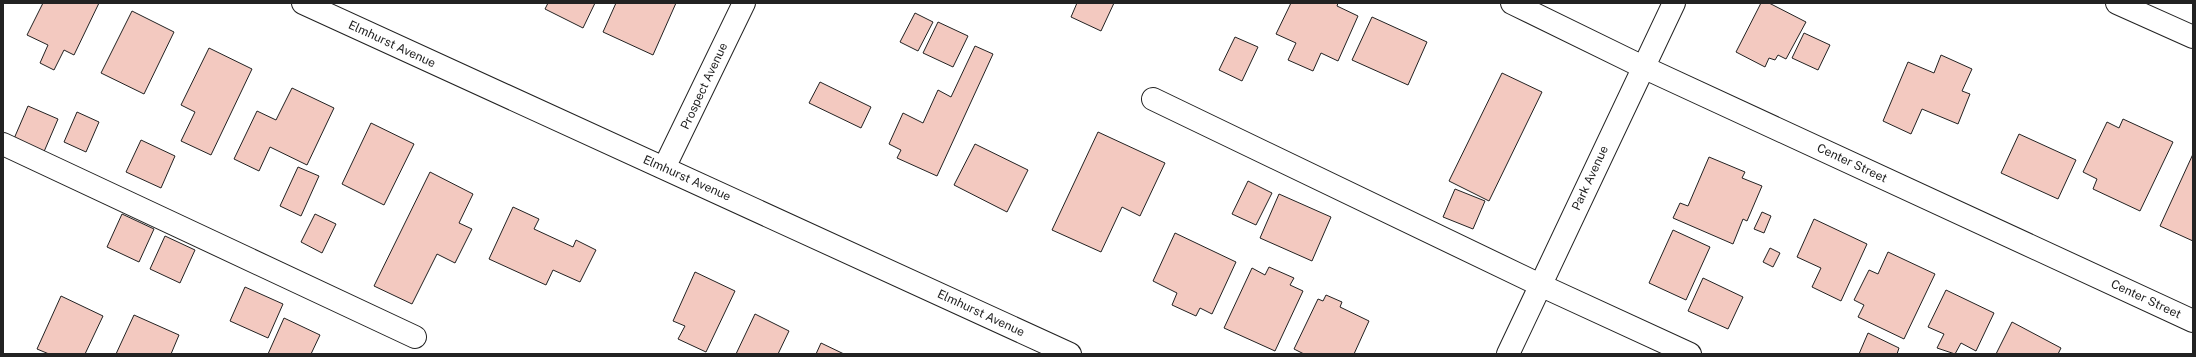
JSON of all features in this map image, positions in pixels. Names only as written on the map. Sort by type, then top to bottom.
[{"type":"street","name":"Elmhurst Avenue","points":[[303,3],[1070,354]]},
{"type":"street","name":"Prospect Avenue","points":[[664,168],[744,3]]},
{"type":"street","name":"Center Street","points":[[1512,3],[1643,67],[2193,321]]},
{"type":"street","name":"Park Avenue","points":[[1508,354],[1674,3]]},
{"type":"street","points":[[2117,3],[2193,37]]},
{"type":"street","points":[[1153,99],[1540,285],[1690,354]]},
{"type":"street","points":[[3,144],[415,337]]},
{"type":"building","points":[[43,3],[99,3],[74,55],[64,50],[54,70],[40,63],[48,45],[27,35]]},
{"type":"building","points":[[548,3],[595,3],[583,28],[545,9]]},
{"type":"building","points":[[616,3],[676,3],[653,55],[603,32]]},
{"type":"building","points":[[1077,3],[1114,3],[1101,31],[1071,17]]},
{"type":"building","points":[[1291,3],[1338,3],[1337,6],[1358,16],[1338,61],[1321,53],[1313,71],[1288,60],[1296,43],[1276,34]]},
{"type":"building","points":[[1761,3],[1769,3],[1806,22],[1786,59],[1778,55],[1775,60],[1769,58],[1765,67],[1736,52]]},
{"type":"building","points":[[132,11],[174,32],[144,94],[101,73]]},
{"type":"building","points":[[915,13],[933,22],[918,51],[900,42]]},
{"type":"building","points":[[1372,17],[1427,42],[1408,85],[1352,60]]},
{"type":"building","points":[[938,22],[968,36],[953,67],[923,53]]},
{"type":"building","points":[[1804,33],[1830,45],[1818,70],[1792,58]]},
{"type":"building","points":[[1235,37],[1258,47],[1242,81],[1219,70]]},
{"type":"building","points":[[975,46],[993,54],[937,176],[897,158],[901,150],[889,144],[903,113],[923,123],[938,90],[951,97]]},
{"type":"building","points":[[209,48],[252,69],[211,155],[181,141],[195,112],[181,105]]},
{"type":"building","points":[[1941,55],[1972,69],[1962,91],[1970,94],[1958,124],[1922,109],[1911,134],[1883,121],[1908,62],[1934,73]]},
{"type":"building","points":[[1502,73],[1542,92],[1489,201],[1449,181]]},
{"type":"building","points":[[820,82],[871,107],[861,128],[809,103]]},
{"type":"building","points":[[292,88],[334,108],[307,165],[270,147],[259,171],[234,159],[257,111],[276,120]]},
{"type":"building","points":[[28,106],[58,119],[43,154],[13,141]]},
{"type":"building","points":[[77,112],[99,122],[86,152],[64,142]]},
{"type":"building","points":[[2123,119],[2173,142],[2140,211],[2093,189],[2097,179],[2083,172],[2107,122],[2119,128]]},
{"type":"building","points":[[371,123],[414,144],[384,205],[342,184]]},
{"type":"building","points":[[1098,132],[1165,163],[1140,216],[1122,207],[1101,252],[1052,230]]},
{"type":"building","points":[[2019,134],[2076,160],[2058,199],[2001,173]]},
{"type":"building","points":[[141,140],[175,156],[161,188],[126,172]]},
{"type":"building","points":[[975,144],[1028,170],[1007,212],[954,185]]},
{"type":"building","points":[[2193,154],[2193,241],[2160,226]]},
{"type":"building","points":[[1709,157],[1745,172],[1742,178],[1762,186],[1747,221],[1743,219],[1733,244],[1673,218],[1680,203],[1688,206]]},
{"type":"building","points":[[298,167],[319,176],[301,216],[280,206]]},
{"type":"building","points":[[430,172],[473,194],[459,223],[472,229],[455,263],[437,254],[412,304],[374,286]]},
{"type":"building","points":[[1248,181],[1272,193],[1256,225],[1232,214]]},
{"type":"building","points":[[1455,189],[1485,201],[1473,229],[1443,217]]},
{"type":"building","points":[[1279,194],[1331,217],[1312,261],[1260,238]]},
{"type":"building","points":[[513,207],[539,219],[534,229],[573,247],[576,240],[596,250],[580,282],[553,270],[546,285],[489,259]]},
{"type":"building","points":[[1762,212],[1771,216],[1764,233],[1754,229]]},
{"type":"building","points":[[122,214],[154,229],[139,262],[107,247]]},
{"type":"building","points":[[315,214],[336,224],[322,253],[301,242]]},
{"type":"building","points":[[1814,219],[1867,244],[1841,301],[1812,287],[1821,268],[1797,257]]},
{"type":"building","points":[[1673,230],[1710,247],[1686,300],[1649,283]]},
{"type":"building","points":[[1175,233],[1236,262],[1212,314],[1200,308],[1196,316],[1172,305],[1177,293],[1153,281]]},
{"type":"building","points":[[165,236],[195,250],[180,283],[150,269]]},
{"type":"building","points":[[1770,248],[1780,253],[1773,267],[1763,262]]},
{"type":"building","points":[[1888,252],[1935,274],[1904,339],[1858,317],[1864,305],[1854,300],[1869,270],[1878,274]]},
{"type":"building","points":[[1269,267],[1294,278],[1290,285],[1303,291],[1275,351],[1224,328],[1252,268],[1265,275]]},
{"type":"building","points":[[695,272],[735,291],[706,352],[678,339],[685,326],[673,321]]},
{"type":"building","points":[[1703,278],[1743,297],[1728,329],[1688,311]]},
{"type":"building","points":[[245,287],[283,304],[268,338],[230,321]]},
{"type":"building","points":[[1946,290],[1994,313],[1976,351],[1961,343],[1955,354],[1937,348],[1944,334],[1928,327]]},
{"type":"building","points":[[1326,295],[1342,302],[1340,307],[1369,321],[1354,354],[1304,354],[1294,349],[1318,299],[1323,301]]},
{"type":"building","points":[[61,296],[103,316],[85,354],[49,354],[37,349]]},
{"type":"building","points":[[755,314],[789,331],[778,354],[736,354]]},
{"type":"building","points":[[134,315],[179,335],[171,354],[116,354]]},
{"type":"building","points":[[284,318],[320,335],[311,354],[268,354]]},
{"type":"building","points":[[2012,322],[2061,348],[2058,354],[1996,354]]},
{"type":"building","points":[[1868,333],[1899,348],[1897,354],[1859,354]]},
{"type":"building","points":[[821,343],[844,354],[816,354]]}]
